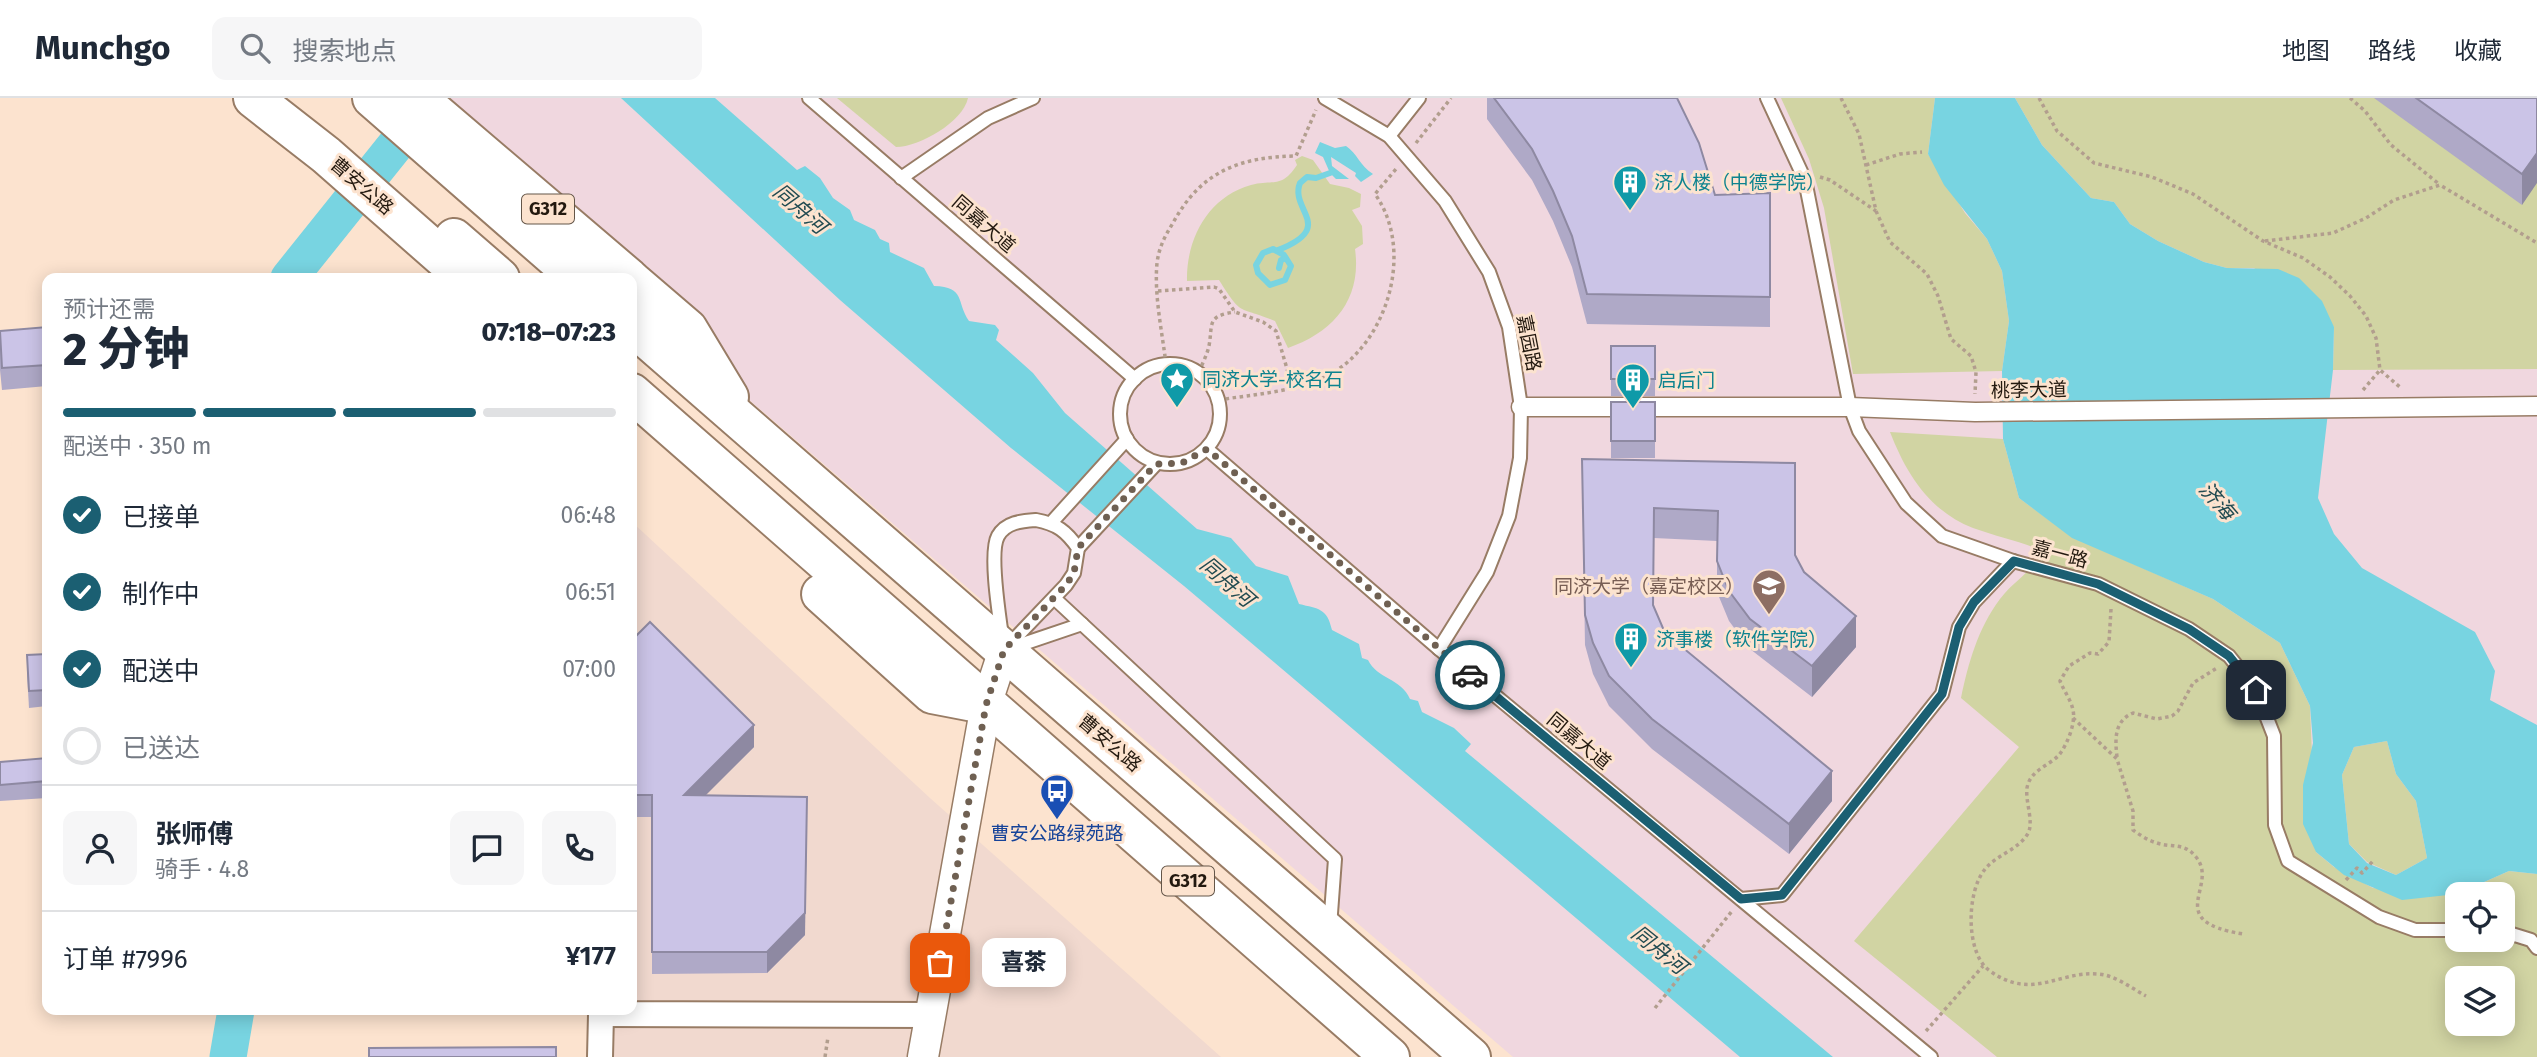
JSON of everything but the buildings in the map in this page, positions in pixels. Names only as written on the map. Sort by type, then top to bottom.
[{"type":"highway","name":"曹安公路","points":[[253,98],[330,145],[404,209],[493,273]]},
{"type":"highway","name":"曹安公路","points":[[293,98],[330,145]]},
{"type":"highway","name":"曹安公路","points":[[372,98],[455,149],[621,273]]},
{"type":"highway","name":"曹安公路","points":[[418,98],[455,149],[573,273]]},
{"type":"highway","name":"曹安公路","points":[[404,209],[462,273]]},
{"type":"highway","name":"曹安公路","points":[[637,286],[688,329],[748,429]]},
{"type":"highway","name":"曹安公路","points":[[637,330],[1471,1057]]},
{"type":"highway","name":"G312","points":[[637,397],[1390,1057]]},
{"type":"highway","name":"G312","points":[[637,429],[932,694],[986,705]]},
{"type":"street","name":"桃李大道","points":[[1521,407],[1850,407],[1980,412],[2537,406]]},
{"type":"street","points":[[923,1057],[986,705],[1004,650]]},
{"type":"street","points":[[637,1012],[931,1014]]},
{"type":"street","points":[[600,1057],[601,1015]]},
{"type":"lane","name":"同嘉大道","points":[[809,98],[1135,379]]},
{"type":"lane","points":[[901,178],[988,118],[1033,98]]},
{"type":"lane","points":[[1389,136],[1419,98]]},
{"type":"lane","name":"嘉一路","points":[[1768,98],[1805,180],[1850,407],[1859,430],[1906,503],[1942,536],[2109,589],[2189,629],[2229,656],[2256,690],[2274,736],[2275,825],[2288,862],[2379,917],[2415,930],[2445,930]]},
{"type":"lane","name":"嘉园路","points":[[1328,99],[1389,136],[1445,201],[1489,272],[1509,327],[1521,407],[1520,458],[1509,516],[1487,572],[1439,649]]},
{"type":"lane","points":[[1166,364],[1183,365],[1199,372],[1212,384],[1219,400],[1221,417],[1217,434],[1207,449],[1182,463],[1156,464],[1134,449],[1127,439],[1121,424],[1120,408],[1135,379],[1149,368],[1166,364]]},
{"type":"lane","points":[[1051,523],[1127,439]]},
{"type":"lane","name":"同嘉大道","points":[[1207,449],[1439,649],[1931,1057]]},
{"type":"lane","points":[[1004,650],[1074,573],[1078,548],[1156,464]]},
{"type":"lane","points":[[1004,650],[995,567],[997,537],[1009,525],[1022,521],[1051,523],[1066,531],[1078,548]]},
{"type":"lane","points":[[1741,899],[1782,895],[1942,694],[1959,627],[1974,602],[2014,561]]},
{"type":"lane","points":[[1054,598],[1335,859],[1329,934]]},
{"type":"lane","points":[[1004,650],[1082,624]]},
{"type":"lane","points":[[2515,935],[2531,940],[2537,948]]},
{"type":"path","points":[[1219,400],[1292,387],[1326,377],[1358,353],[1379,317],[1391,283],[1394,255],[1390,222],[1375,194],[1451,98]]},
{"type":"path","points":[[1841,98],[1858,134],[1867,165],[1875,211],[1890,242],[1927,274],[1938,296],[1951,339],[1971,356],[1976,372],[1980,412]]},
{"type":"path","points":[[2039,98],[2057,131],[2094,163],[2152,177],[2193,194],[2263,241],[2303,258],[2350,296],[2366,316],[2376,338],[2380,370]]},
{"type":"path","points":[[2350,98],[2365,111],[2391,145],[2440,185],[2537,243]]},
{"type":"path","points":[[1166,364],[1157,261],[1162,243],[1193,191],[1220,172],[1251,159],[1296,156],[1328,99]]},
{"type":"path","points":[[1867,165],[1900,154],[1922,152]]},
{"type":"path","points":[[1805,180],[1815,176],[1830,180],[1875,211]]},
{"type":"path","points":[[2263,241],[2333,233],[2366,218],[2394,200],[2440,185]]},
{"type":"path","points":[[1158,291],[1214,287],[1235,312]]},
{"type":"path","points":[[1199,372],[1210,343],[1208,334],[1212,323],[1222,314],[1235,312],[1263,322],[1276,331],[1292,387]]},
{"type":"path","points":[[2109,589],[2112,623],[2109,642],[2098,654],[2090,653],[2069,666],[2060,681],[2071,702],[2071,731],[2058,755],[2041,766],[2029,782],[2027,798],[2030,830],[2026,837],[1991,863],[1976,882],[1972,924],[1983,965],[1997,976],[2034,986],[2081,976],[2106,975],[2146,996]]},
{"type":"path","points":[[2229,656],[2193,683],[2178,711],[2172,716],[2157,719],[2133,713],[2123,719],[2116,740],[2117,759],[2133,811],[2133,830],[2157,843],[2171,843],[2190,851],[2200,862],[2197,902],[2201,918],[2216,929],[2243,934]]},
{"type":"path","points":[[2073,718],[2117,759]]},
{"type":"path","points":[[2345,880],[2357,868],[2362,873],[2373,862]]},
{"type":"path","points":[[1656,1007],[1741,899]]},
{"type":"path","points":[[1916,1044],[1983,965]]},
{"type":"shaded area","name":"同济大学（嘉定校区）","points":[[398,98],[2537,98],[2537,1057],[1513,1057],[637,304],[637,273],[601,273]]},
{"type":"shaded area","points":[[637,527],[930,798],[1221,1057],[600,1057],[600,1015],[637,1015]]},
{"type":"green space","points":[[837,98],[968,98],[958,116],[939,132],[916,143],[896,147]]},
{"type":"green space","points":[[1781,98],[1935,98],[1928,154],[1965,213],[1987,239],[2002,271],[2009,321],[2002,371],[1853,374],[1824,208],[1809,159]]},
{"type":"green space","points":[[2015,98],[2537,98],[2537,369],[2333,370],[2334,327],[2254,268],[2227,268],[2204,262],[2158,241],[2130,224],[2114,202],[2091,198],[2042,145]]},
{"type":"green space","points":[[1302,156],[1313,160],[1330,184],[1361,194],[1360,207],[1352,210],[1362,226],[1363,244],[1355,249],[1354,283],[1341,311],[1319,333],[1288,348],[1275,321],[1242,309],[1219,280],[1187,281],[1188,265],[1195,235],[1202,222],[1223,199],[1251,185],[1281,180],[1291,173],[1297,165],[1295,160]]},
{"type":"green space","points":[[1890,432],[2003,439],[2019,498],[2072,537],[2213,599],[2280,643],[2310,706],[2316,852],[2334,867],[2373,888],[2445,893],[2445,952],[2515,952],[2515,882],[2484,882],[2509,871],[2537,874],[2537,1057],[1997,1057],[1854,941],[2019,747],[1961,698],[1971,659],[1992,610],[2032,565],[2040,550],[1957,521],[1921,489]]},
{"type":"green space","points":[[2387,741],[2396,774],[2416,801],[2427,858],[2396,875],[2367,862],[2349,844],[2342,775],[2354,747]]},
{"type":"water","name":"同舟河","points":[[621,98],[715,98],[797,170],[805,166],[820,178],[833,198],[850,210],[854,220],[875,230],[880,239],[889,243],[890,252],[924,268],[934,286],[951,289],[956,293],[969,321],[995,325],[999,330],[996,340],[1033,373],[1065,413],[1197,529],[1231,538],[1256,566],[1288,576],[1299,604],[1325,613],[1332,630],[1359,644],[1362,658],[1401,687],[1410,699],[1418,701],[1422,712],[1454,728],[1471,744],[1465,751],[1833,1057],[1740,1057],[1184,586],[1011,448],[840,300]]},
{"type":"water","name":"济海","points":[[1935,98],[2015,98],[2042,145],[2091,198],[2114,202],[2130,224],[2158,241],[2204,262],[2227,268],[2278,269],[2299,278],[2322,301],[2334,327],[2333,370],[2318,498],[2334,534],[2362,568],[2475,632],[2495,671],[2490,700],[2537,725],[2537,874],[2509,871],[2484,882],[2445,882],[2445,895],[2402,900],[2344,875],[2316,852],[2303,824],[2303,785],[2313,743],[2310,706],[2280,643],[2213,599],[2072,538],[2019,498],[2003,439],[2002,371],[2009,321],[2002,271],[1987,239],[1944,185],[1928,154]],"holes":[[[2387,741],[2396,774],[2416,801],[2427,858],[2396,875],[2367,863],[2349,844],[2342,775],[2354,747]]]},
{"type":"water","points":[[1320,142],[1335,148],[1346,146],[1373,174],[1361,182],[1355,176],[1356,173],[1331,157],[1332,166],[1349,179],[1336,179],[1330,173],[1323,157],[1315,153]]},
{"type":"waterway","points":[[293,273],[426,107]]},
{"type":"waterway","points":[[1278,250],[1295,242],[1305,234],[1308,226],[1298,193],[1300,183],[1307,177],[1316,178],[1330,173]]},
{"type":"waterway","points":[[1273,249],[1284,255],[1291,266],[1285,280],[1270,285],[1258,273],[1256,265],[1263,253],[1273,249]]},
{"type":"waterway","points":[[1279,268],[1281,260],[1284,259]]},
{"type":"waterway","points":[[228,1057],[235,1015]]},
{"type":"way so far","points":[[940,963],[986,705],[1004,650],[1066,585],[1074,573],[1078,548],[1156,464],[1182,463],[1196,458],[1207,449],[1470,675]]},
{"type":"place","name":"济人楼（中德学院）","points":[[1630,212]]},
{"type":"place","name":"同济大学-校名石","points":[[1177,409]]},
{"type":"place","name":"启后门","points":[[1633,410]]},
{"type":"place","name":"同济大学（嘉定校区）","points":[[1769,616]]},
{"type":"place","name":"济事楼（软件学院）","points":[[1631,669]]},
{"type":"place","name":"曹安公路绿苑路","points":[[1057,821]]},
{"type":"place","name":"喜茶","points":[[940,963]]},
{"type":"route","points":[[1470,675],[1741,899],[1782,895],[1942,694],[1959,627],[1974,602],[2014,561],[2098,584],[2189,629],[2229,656],[2256,690]]}]
